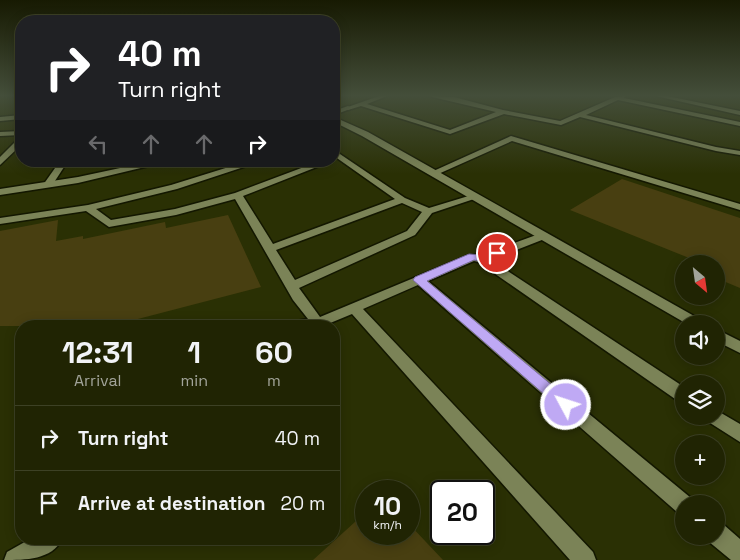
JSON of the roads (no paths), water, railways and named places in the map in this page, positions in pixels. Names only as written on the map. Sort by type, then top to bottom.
[{"type":"street","points":[[340,122],[434,173],[682,315]]},
{"type":"street","points":[[419,122],[450,132],[476,122]]},
{"type":"street","points":[[608,122],[716,149],[740,153]]},
{"type":"street","points":[[0,134],[15,133]]},
{"type":"street","points":[[434,173],[511,138],[740,207]]},
{"type":"street","points":[[0,162],[15,147]]},
{"type":"street","points":[[340,159],[402,200],[428,211]]},
{"type":"street","points":[[48,185],[60,167]]},
{"type":"street","points":[[0,192],[48,185],[136,167]]},
{"type":"street","points":[[0,221],[88,208],[174,187],[239,167]]},
{"type":"street","points":[[88,208],[110,224],[176,212],[238,195],[312,167]]},
{"type":"street","points":[[238,195],[292,286],[317,320]]},
{"type":"street","points":[[292,286],[411,233],[428,211],[474,197]]},
{"type":"street","points":[[270,249],[402,200]]},
{"type":"street","points":[[482,259],[543,236]]},
{"type":"street","points":[[323,320],[473,257],[482,259],[675,390]]},
{"type":"street","points":[[419,280],[675,497]]},
{"type":"street","points":[[354,307],[585,560]]},
{"type":"street","points":[[725,339],[740,348]]},
{"type":"street","points":[[725,424],[740,434]]},
{"type":"street","points":[[725,540],[740,553]]},
{"type":"street","points":[[15,560],[41,545]]}]
